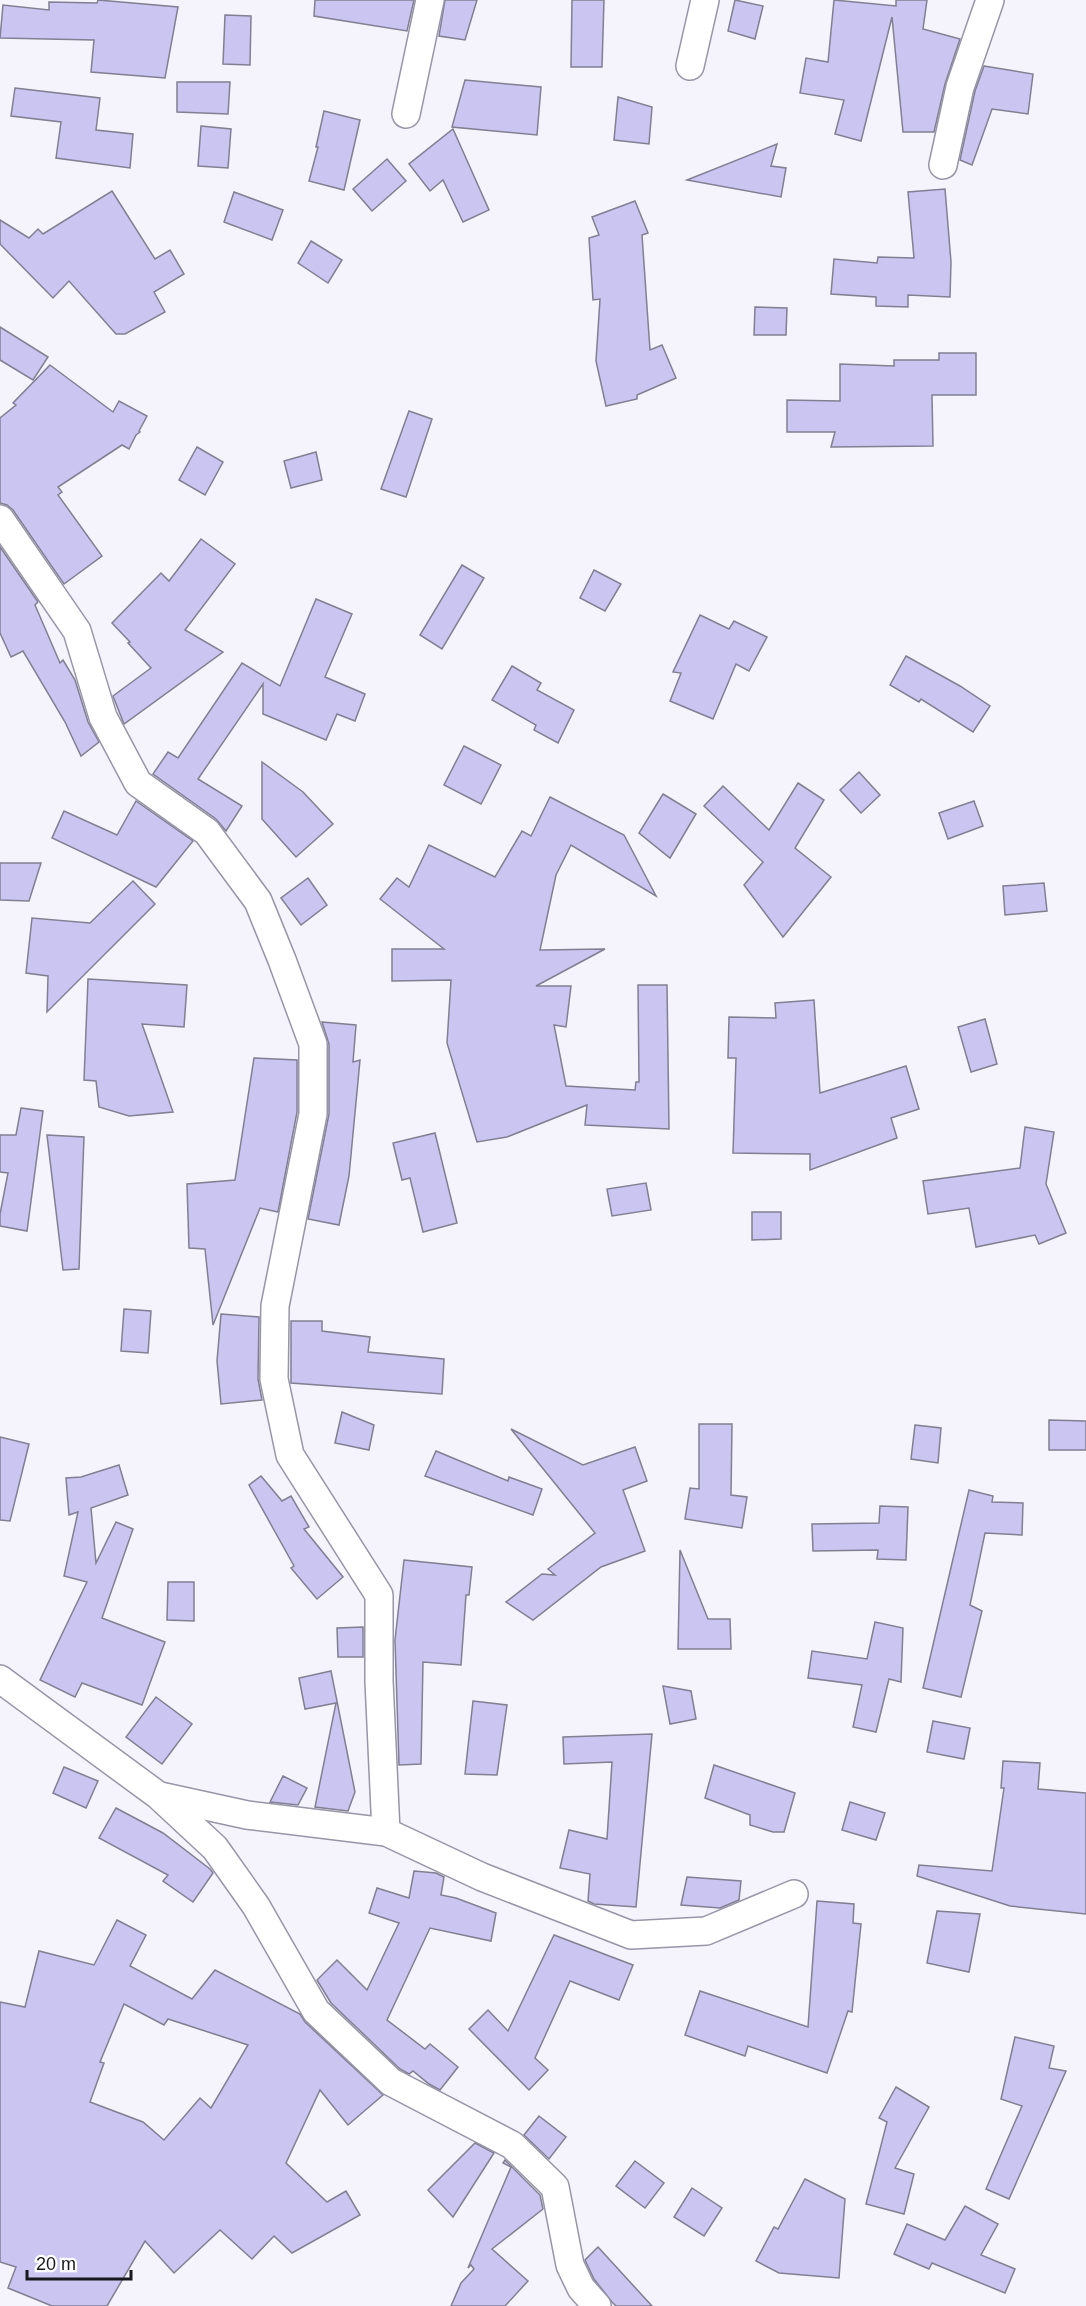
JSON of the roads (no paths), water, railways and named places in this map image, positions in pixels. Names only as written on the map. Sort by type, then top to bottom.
[{"type":"street","points":[[406,114],[430,0]]},
{"type":"street","points":[[690,66],[705,0]]},
{"type":"street","points":[[943,165],[960,87],[990,0]]},
{"type":"street","points":[[0,519],[76,631],[103,717],[138,783],[207,832],[258,901],[312,1044],[313,1114],[275,1306],[274,1379],[290,1455],[379,1595],[379,1681],[387,1832]]},
{"type":"street","points":[[0,1679],[159,1796],[215,1848],[256,1906],[316,2011],[391,2082],[512,2145],[555,2187],[570,2265],[581,2288],[597,2306]]},
{"type":"street","points":[[159,1796],[247,1815],[387,1832],[482,1877],[631,1935],[706,1931],[794,1894]]}]
